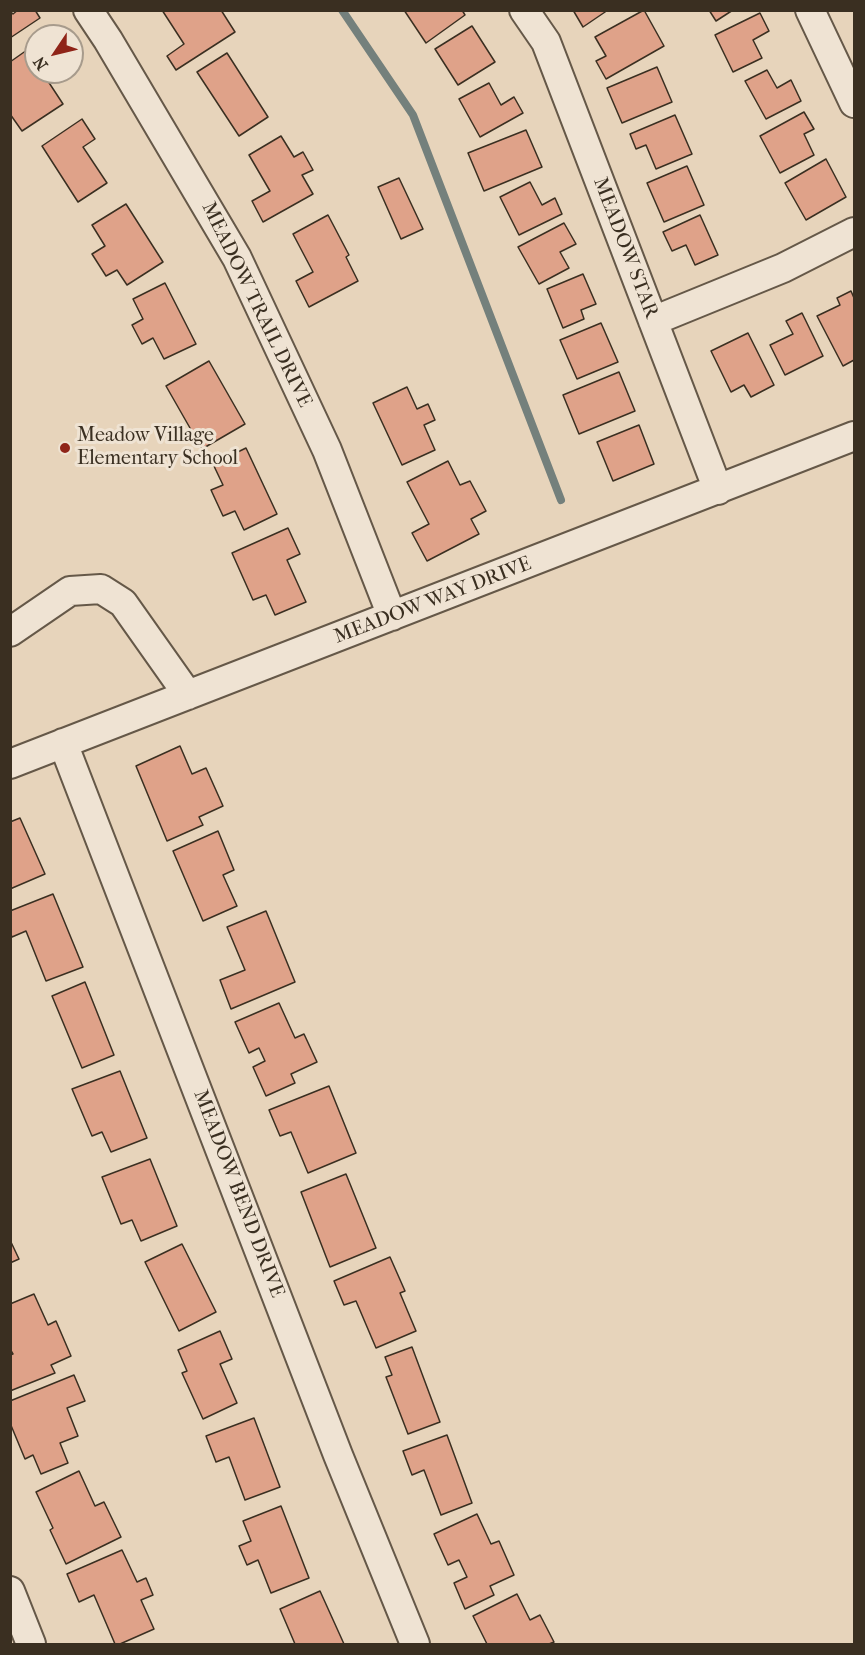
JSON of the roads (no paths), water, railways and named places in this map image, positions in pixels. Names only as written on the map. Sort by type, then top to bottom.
[{"type":"street","name":"MEADOW TRAIL DRIVE","points":[[88,10],[237,258],[327,450],[392,616]]},
{"type":"street","name":"MEADOW STAR","points":[[524,10],[546,42],[718,490]]},
{"type":"street","points":[[810,10],[855,103]]},
{"type":"street","points":[[653,321],[783,268],[855,232]]},
{"type":"street","name":"MEADOW WAY DRIVE","points":[[10,764],[855,436]]},
{"type":"street","points":[[10,632],[70,591],[101,589],[123,603],[188,695]]},
{"type":"street","name":"MEADOW BEND DRIVE","points":[[63,743],[338,1455],[415,1644]]},
{"type":"street","points":[[10,1591],[31,1644]]},
{"type":"waterway","points":[[342,10],[413,115],[561,500]]},
{"type":"place","name":"Meadow Village Elementary School","points":[[65,448]]}]
